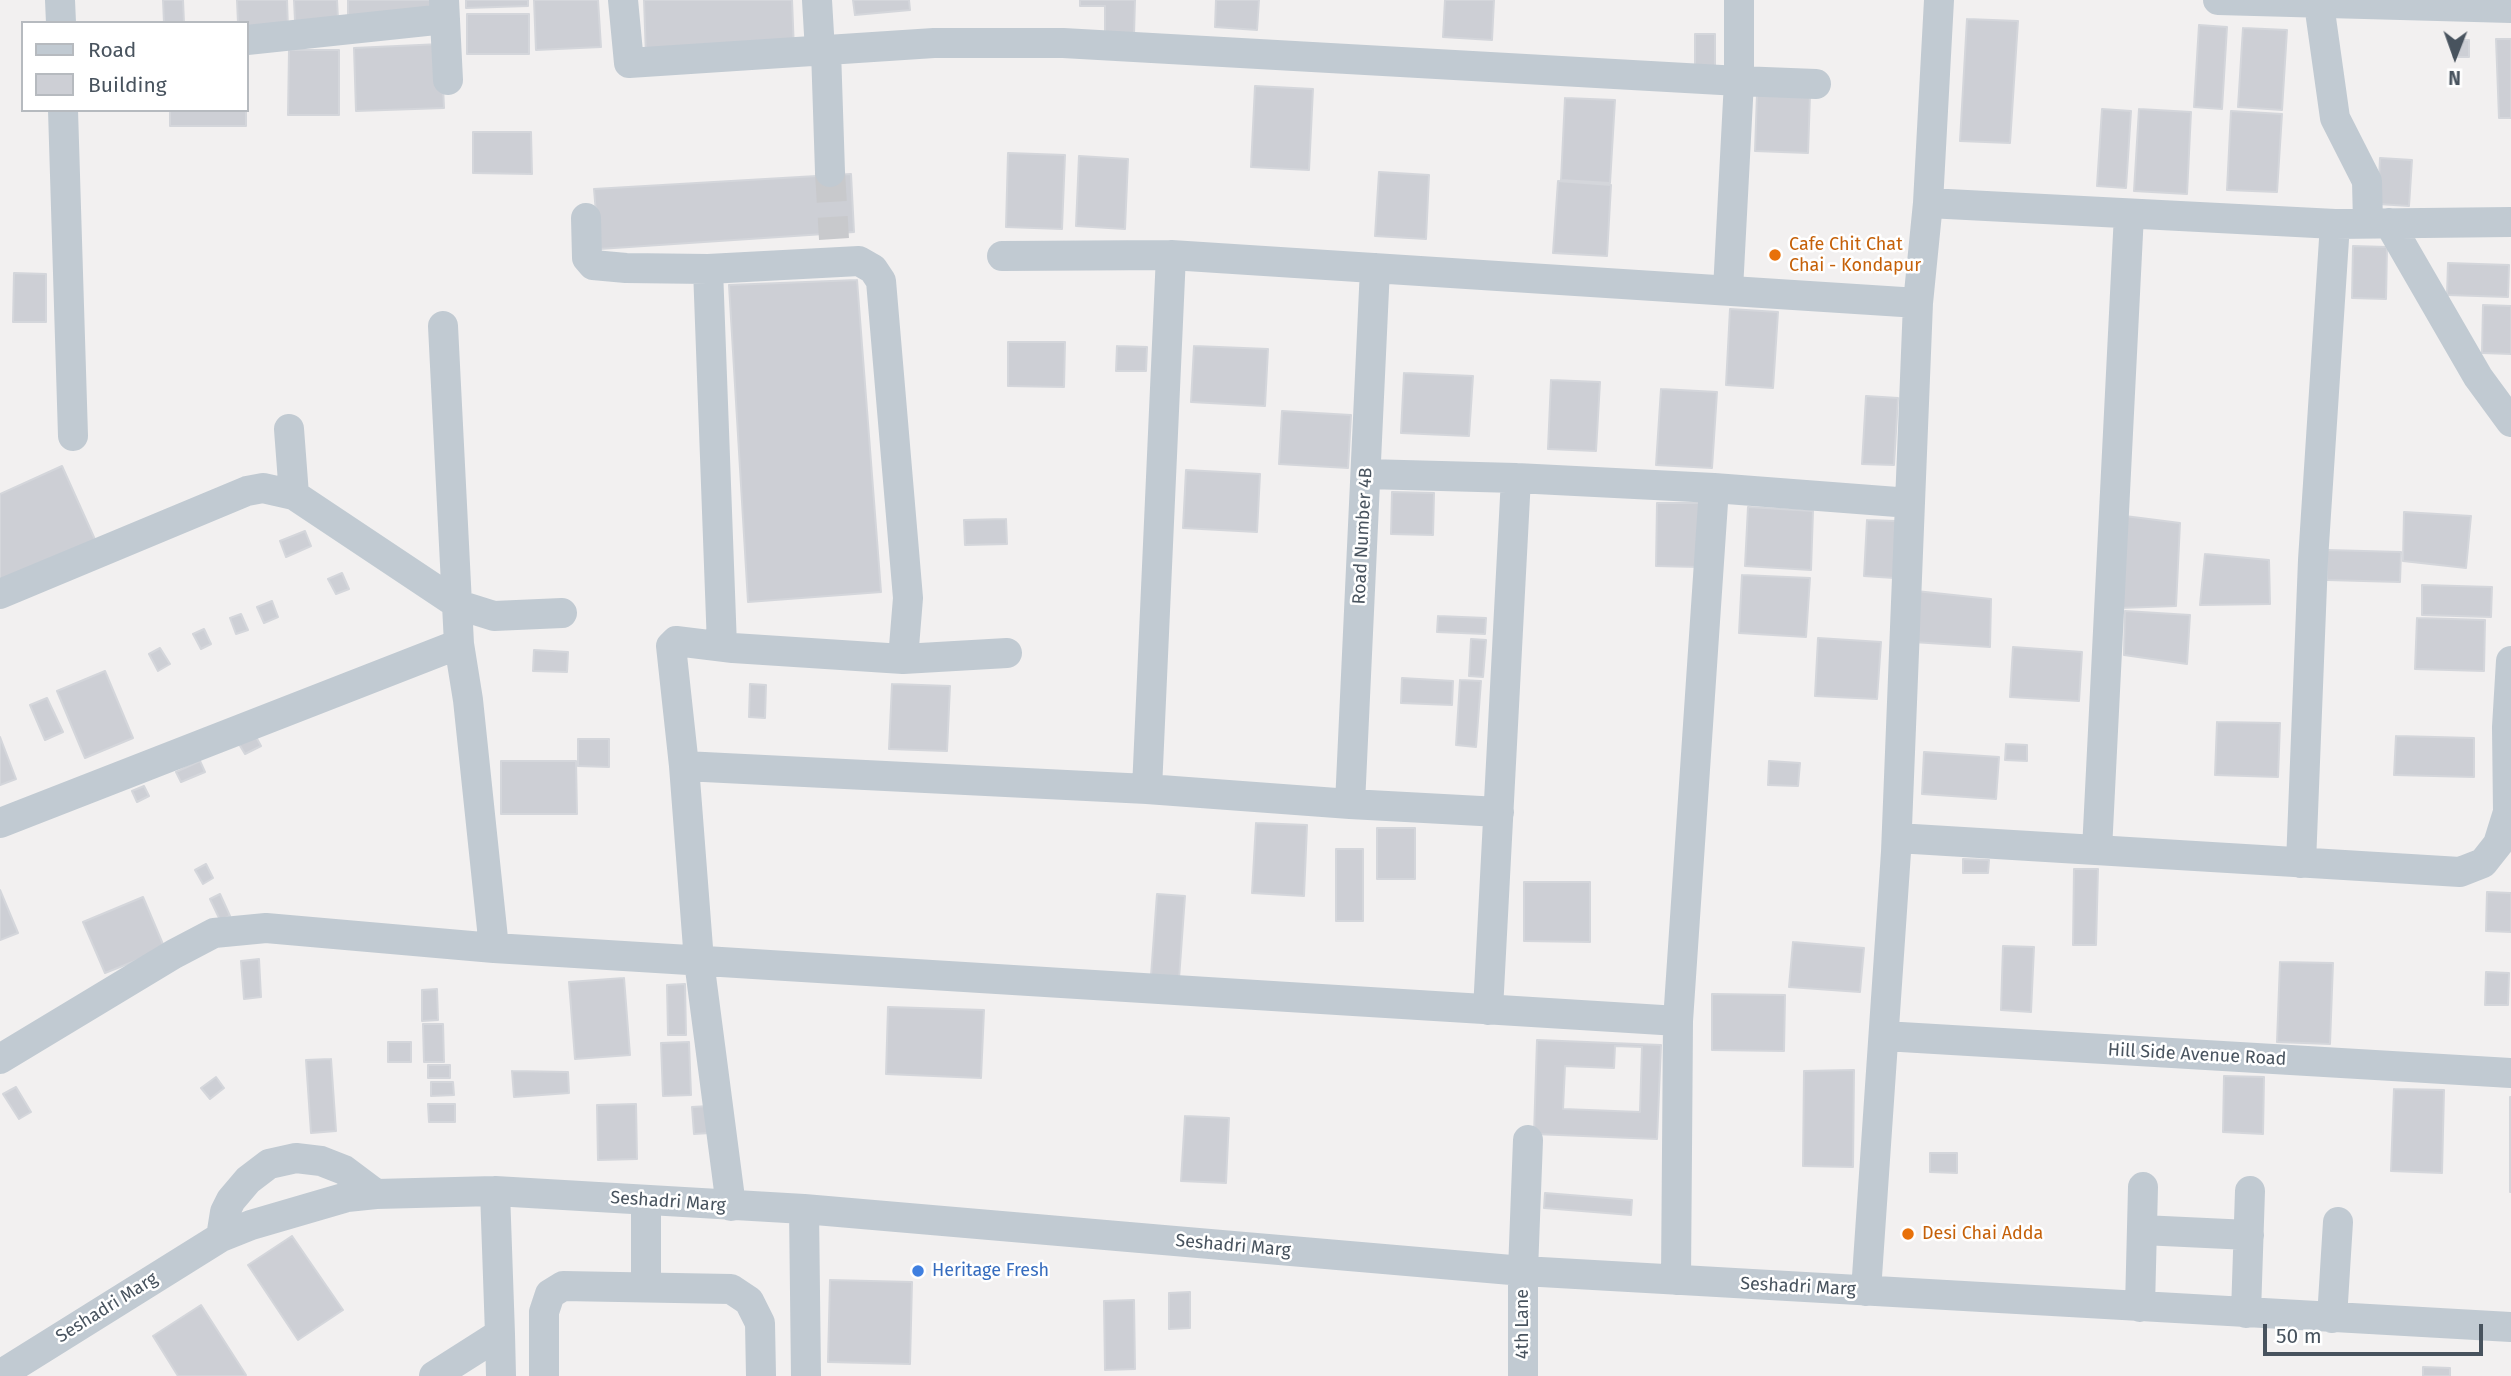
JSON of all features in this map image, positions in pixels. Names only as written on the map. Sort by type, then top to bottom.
[{"type":"street","points":[[60,0],[61,21]]},
{"type":"street","points":[[623,0],[629,63],[934,43],[1063,43],[1816,84]]},
{"type":"street","points":[[817,0],[823,51],[830,172]]},
{"type":"street","points":[[1728,290],[1739,81],[1739,0]]},
{"type":"street","points":[[1866,1291],[1896,838],[1917,303],[1928,203],[1939,0]]},
{"type":"street","points":[[2218,0],[2511,8]]},
{"type":"street","points":[[2319,4],[2335,118],[2367,181],[2378,223],[2478,377],[2511,422]]},
{"type":"street","points":[[248,40],[444,10],[448,80]]},
{"type":"street","points":[[63,112],[73,436]]},
{"type":"street","points":[[1928,203],[2335,223],[2511,222]]},
{"type":"street","points":[[2097,850],[2129,214]]},
{"type":"street","points":[[586,218],[587,258],[593,265],[616,268],[708,269],[834,251],[873,268],[881,281],[908,598],[903,659]]},
{"type":"street","points":[[2301,863],[2313,560],[2335,223]]},
{"type":"street","points":[[1002,256],[1171,255],[1917,303]]},
{"type":"street","points":[[1147,789],[1171,255]]},
{"type":"street","name":"Road Number 4B","points":[[1350,804],[1375,268]]},
{"type":"street","points":[[708,269],[722,646]]},
{"type":"street","points":[[443,326],[459,644],[468,700],[494,948]]},
{"type":"street","points":[[289,429],[294,495]]},
{"type":"street","points":[[1366,474],[1713,488],[1910,503]]},
{"type":"street","points":[[1488,1010],[1516,478]]},
{"type":"street","points":[[0,594],[247,491],[263,488],[294,495],[459,605],[562,613]]},
{"type":"street","points":[[1676,1280],[1678,1021],[1713,488]]},
{"type":"street","points":[[731,1206],[698,961],[684,766],[671,646],[676,641],[903,659],[1007,653]]},
{"type":"street","points":[[0,823],[459,644]]},
{"type":"street","points":[[1896,838],[2460,872],[2483,863],[2498,844],[2508,812],[2507,727],[2511,661]]},
{"type":"street","points":[[684,766],[1147,789],[1499,812]]},
{"type":"street","points":[[0,1059],[214,933],[266,928],[494,948],[1678,1021]]},
{"type":"street","name":"Hill Side Avenue Road","points":[[1884,1036],[2511,1073]]},
{"type":"street","name":"4th Lane","points":[[1523,1376],[1523,1271],[1528,1140]]},
{"type":"street","points":[[221,1237],[225,1212],[231,1200],[248,1180],[269,1164],[296,1158],[321,1161],[344,1170],[376,1194]]},
{"type":"street","points":[[2140,1307],[2144,1187]]},
{"type":"street","points":[[495,1191],[501,1376]]},
{"type":"street","name":"Seshadri Marg","points":[[0,1375],[221,1237],[251,1225],[346,1197],[495,1191],[804,1209],[1523,1271],[2511,1327]]},
{"type":"street","points":[[2246,1313],[2250,1191]]},
{"type":"street","points":[[646,1201],[646,1287]]},
{"type":"street","points":[[804,1209],[806,1376]]},
{"type":"street","points":[[2332,1318],[2338,1222]]},
{"type":"street","points":[[2142,1230],[2249,1235]]},
{"type":"street","points":[[544,1376],[544,1312],[550,1294],[564,1286],[731,1289],[749,1301],[760,1323],[761,1376]]},
{"type":"street","points":[[434,1376],[500,1334]]},
{"type":"building","points":[[163,0],[183,0],[184,21],[164,21]]},
{"type":"building","points":[[237,0],[287,0],[288,29],[248,31],[248,21],[238,21]]},
{"type":"building","points":[[294,0],[337,0],[338,19],[295,21]]},
{"type":"building","points":[[348,0],[432,0],[433,11],[348,16]]},
{"type":"building","points":[[466,0],[528,0],[528,6],[466,8]]},
{"type":"building","points":[[534,0],[598,0],[601,47],[536,50]]},
{"type":"building","points":[[644,0],[792,0],[794,50],[646,56]]},
{"type":"building","points":[[853,0],[909,0],[910,10],[855,15]]},
{"type":"building","points":[[1080,0],[1135,0],[1134,35],[1105,35],[1105,6],[1080,6]]},
{"type":"building","points":[[1216,0],[1259,0],[1257,30],[1215,27]]},
{"type":"building","points":[[1445,0],[1494,0],[1492,40],[1443,37]]},
{"type":"building","points":[[467,14],[529,14],[529,54],[467,54]]},
{"type":"building","points":[[1967,19],[2018,21],[2010,143],[1960,141]]},
{"type":"building","points":[[2199,25],[2227,27],[2222,109],[2194,107]]},
{"type":"building","points":[[2243,28],[2287,30],[2282,110],[2238,107]]},
{"type":"building","points":[[1695,34],[1715,34],[1715,69],[1695,68]]},
{"type":"building","points":[[2496,39],[2511,39],[2511,118],[2499,118]]},
{"type":"building","points":[[2453,40],[2469,40],[2469,57],[2453,57]]},
{"type":"building","points":[[441,44],[444,108],[356,111],[354,48]]},
{"type":"building","points":[[289,50],[339,50],[339,115],[288,115]]},
{"type":"building","points":[[1255,86],[1313,89],[1309,170],[1251,167]]},
{"type":"building","points":[[1757,94],[1810,95],[1808,153],[1755,151]]},
{"type":"building","points":[[1565,98],[1615,100],[1610,183],[1561,180]]},
{"type":"building","points":[[2102,109],[2131,111],[2126,188],[2097,186]]},
{"type":"building","points":[[2139,109],[2191,112],[2187,194],[2134,191]]},
{"type":"building","points":[[2231,111],[2282,114],[2277,192],[2227,190]]},
{"type":"building","points":[[170,112],[246,112],[246,126],[170,126]]},
{"type":"building","points":[[473,132],[531,132],[532,174],[473,173]]},
{"type":"building","points":[[1008,153],[1065,155],[1062,229],[1006,227]]},
{"type":"building","points":[[1079,156],[1128,159],[1125,229],[1076,226]]},
{"type":"building","points":[[2380,158],[2412,160],[2409,206],[2378,204]]},
{"type":"building","points":[[1379,172],[1429,175],[1426,239],[1375,236]]},
{"type":"building","points":[[851,174],[854,232],[599,249],[594,189]]},
{"type":"building","points":[[1558,181],[1611,185],[1607,256],[1553,253]]},
{"type":"building","points":[[2353,246],[2387,247],[2386,299],[2352,298]]},
{"type":"building","points":[[2448,263],[2509,265],[2508,297],[2447,295]]},
{"type":"building","points":[[14,273],[46,274],[46,322],[13,322]]},
{"type":"building","points":[[857,280],[881,592],[748,602],[729,285]]},
{"type":"building","points":[[2483,305],[2511,306],[2511,354],[2482,353]]},
{"type":"building","points":[[1730,309],[1778,312],[1773,388],[1726,385]]},
{"type":"building","points":[[1008,342],[1065,342],[1064,387],[1008,386]]},
{"type":"building","points":[[1117,346],[1147,347],[1146,371],[1116,371]]},
{"type":"building","points":[[1194,346],[1268,349],[1265,406],[1191,402]]},
{"type":"building","points":[[1404,373],[1473,376],[1469,436],[1401,433]]},
{"type":"building","points":[[1551,380],[1600,382],[1596,451],[1548,449]]},
{"type":"building","points":[[1661,389],[1717,392],[1712,468],[1656,465]]},
{"type":"building","points":[[1866,396],[1898,398],[1894,465],[1862,464]]},
{"type":"building","points":[[1282,411],[1351,415],[1348,468],[1279,464]]},
{"type":"building","points":[[62,466],[97,544],[0,588],[0,494]]},
{"type":"building","points":[[1186,470],[1260,474],[1257,532],[1183,528]]},
{"type":"building","points":[[1392,492],[1434,493],[1433,535],[1391,534]]},
{"type":"building","points":[[1657,503],[1700,503],[1699,567],[1656,566]]},
{"type":"building","points":[[1748,507],[1813,511],[1811,570],[1745,566]]},
{"type":"building","points":[[2404,512],[2471,516],[2466,568],[2403,561]]},
{"type":"building","points":[[2125,516],[2180,523],[2176,606],[2119,608]]},
{"type":"building","points":[[1006,519],[1007,544],[965,545],[964,520]]},
{"type":"building","points":[[1867,520],[1896,521],[1894,578],[1864,576]]},
{"type":"building","points":[[305,531],[311,546],[286,557],[280,541]]},
{"type":"building","points":[[2327,550],[2401,552],[2400,582],[2327,580]]},
{"type":"building","points":[[2205,554],[2269,560],[2270,604],[2200,605]]},
{"type":"building","points":[[342,573],[349,589],[336,594],[328,579]]},
{"type":"building","points":[[1742,575],[1810,578],[1806,637],[1739,633]]},
{"type":"building","points":[[2422,585],[2492,587],[2491,617],[2422,615]]},
{"type":"building","points":[[1916,591],[1991,599],[1990,647],[1913,642]]},
{"type":"building","points":[[272,601],[278,617],[264,623],[257,607]]},
{"type":"building","points":[[2125,611],[2190,615],[2187,664],[2124,655]]},
{"type":"building","points":[[241,614],[248,630],[236,634],[230,618]]},
{"type":"building","points":[[1438,616],[1486,618],[1485,634],[1437,632]]},
{"type":"building","points":[[2417,618],[2485,620],[2484,671],[2415,669]]},
{"type":"building","points":[[204,629],[211,644],[201,649],[193,634]]},
{"type":"building","points":[[1818,638],[1881,642],[1877,699],[1815,696]]},
{"type":"building","points":[[1471,639],[1486,640],[1483,677],[1469,676]]},
{"type":"building","points":[[2013,647],[2082,652],[2079,701],[2010,697]]},
{"type":"building","points":[[160,648],[170,664],[158,671],[149,654]]},
{"type":"building","points":[[534,650],[568,652],[567,672],[533,671]]},
{"type":"building","points":[[105,671],[133,738],[85,758],[57,691]]},
{"type":"building","points":[[1402,678],[1453,681],[1452,705],[1401,703]]},
{"type":"building","points":[[1460,680],[1481,681],[1476,747],[1456,745]]},
{"type":"building","points":[[750,684],[766,685],[765,718],[749,717]]},
{"type":"building","points":[[892,684],[950,686],[947,751],[889,749]]},
{"type":"building","points":[[47,698],[63,732],[45,740],[30,705]]},
{"type":"building","points":[[2217,722],[2280,723],[2278,777],[2215,775]]},
{"type":"building","points":[[255,735],[261,746],[245,754],[239,744]]},
{"type":"building","points":[[2396,736],[2474,738],[2474,777],[2394,775]]},
{"type":"building","points":[[0,737],[16,779],[0,785]]},
{"type":"building","points":[[578,739],[609,739],[609,767],[578,766]]},
{"type":"building","points":[[2006,744],[2027,745],[2027,761],[2005,760]]},
{"type":"building","points":[[1924,752],[1999,757],[1996,799],[1922,794]]},
{"type":"building","points":[[200,761],[205,772],[181,782],[176,772]]},
{"type":"building","points":[[501,761],[576,761],[577,814],[501,814]]},
{"type":"building","points":[[1769,761],[1800,763],[1798,786],[1768,785]]},
{"type":"building","points":[[144,786],[149,796],[137,802],[132,791]]},
{"type":"building","points":[[1256,823],[1307,825],[1304,896],[1252,893]]},
{"type":"building","points":[[1377,828],[1415,828],[1415,879],[1377,879]]},
{"type":"building","points":[[1336,849],[1363,849],[1363,921],[1336,921]]},
{"type":"building","points":[[1963,859],[1989,860],[1988,873],[1963,873]]},
{"type":"building","points":[[206,864],[213,878],[203,884],[195,870]]},
{"type":"building","points":[[2074,869],[2098,869],[2096,945],[2073,945]]},
{"type":"building","points":[[1524,882],[1590,882],[1590,942],[1524,941]]},
{"type":"building","points":[[0,890],[18,933],[0,940]]},
{"type":"building","points":[[2487,892],[2511,893],[2511,932],[2486,931]]},
{"type":"building","points":[[220,894],[230,916],[220,920],[210,899]]},
{"type":"building","points":[[1157,894],[1185,896],[1179,979],[1151,976]]},
{"type":"building","points":[[143,897],[165,949],[105,973],[83,922]]},
{"type":"building","points":[[1793,942],[1864,948],[1860,992],[1789,987]]},
{"type":"building","points":[[2003,946],[2034,947],[2031,1012],[2001,1010]]},
{"type":"building","points":[[259,959],[261,997],[244,999],[241,961]]},
{"type":"building","points":[[2280,962],[2333,963],[2330,1044],[2277,1042]]},
{"type":"building","points":[[2486,972],[2509,973],[2508,1005],[2485,1005]]},
{"type":"building","points":[[624,978],[630,1055],[575,1059],[569,982]]},
{"type":"building","points":[[685,984],[686,1035],[668,1035],[667,985]]},
{"type":"building","points":[[437,989],[438,1020],[422,1021],[422,990]]},
{"type":"building","points":[[1712,994],[1785,995],[1784,1051],[1712,1050]]},
{"type":"building","points":[[888,1007],[984,1010],[981,1078],[886,1074]]},
{"type":"building","points":[[423,1024],[443,1024],[444,1062],[424,1062]]},
{"type":"building","points":[[1537,1040],[1661,1045],[1657,1139],[1534,1134]],"holes":[[[1615,1046],[1642,1047],[1640,1112],[1563,1109],[1565,1066],[1614,1068]]]},
{"type":"building","points":[[388,1042],[411,1042],[411,1062],[388,1062]]},
{"type":"building","points":[[689,1042],[691,1095],[663,1096],[661,1043]]},
{"type":"building","points":[[331,1059],[336,1131],[311,1133],[306,1060]]},
{"type":"building","points":[[428,1065],[450,1065],[450,1078],[428,1078]]},
{"type":"building","points":[[1854,1070],[1853,1167],[1803,1166],[1804,1071]]},
{"type":"building","points":[[512,1071],[568,1072],[569,1093],[514,1097]]},
{"type":"building","points":[[2224,1076],[2264,1077],[2263,1134],[2223,1132]]},
{"type":"building","points":[[216,1077],[224,1088],[210,1099],[201,1088]]},
{"type":"building","points":[[431,1082],[453,1082],[454,1095],[431,1096]]},
{"type":"building","points":[[16,1087],[31,1112],[19,1119],[3,1094]]},
{"type":"building","points":[[2394,1089],[2444,1090],[2442,1173],[2391,1171]]},
{"type":"building","points":[[2511,1097],[2511,1192],[2510,1192]]},
{"type":"building","points":[[428,1104],[455,1104],[455,1122],[429,1122]]},
{"type":"building","points":[[636,1104],[637,1159],[598,1160],[597,1105]]},
{"type":"building","points":[[709,1106],[710,1133],[694,1134],[692,1107]]},
{"type":"building","points":[[1185,1116],[1229,1118],[1226,1183],[1181,1181]]},
{"type":"building","points":[[1930,1153],[1957,1153],[1957,1173],[1930,1172]]},
{"type":"building","points":[[1545,1193],[1632,1200],[1631,1215],[1544,1208]]},
{"type":"building","points":[[292,1236],[343,1310],[298,1340],[248,1265]]},
{"type":"building","points":[[830,1280],[912,1282],[910,1364],[828,1362]]},
{"type":"building","points":[[1190,1292],[1190,1328],[1169,1329],[1169,1293]]},
{"type":"building","points":[[1134,1300],[1135,1369],[1105,1370],[1104,1301]]},
{"type":"building","points":[[201,1305],[246,1375],[178,1376],[153,1336]]},
{"type":"building","points":[[2423,1367],[2450,1368],[2450,1376],[2423,1376]]},
{"type":"tunnel","points":[[830,172],[834,239]]},
{"type":"place","name":"Cafe Chit Chat Chai - Kondapur","points":[[1775,255]]},
{"type":"place","name":"Desi Chai Adda","points":[[1908,1234]]},
{"type":"place","name":"Heritage Fresh","points":[[918,1271]]}]
